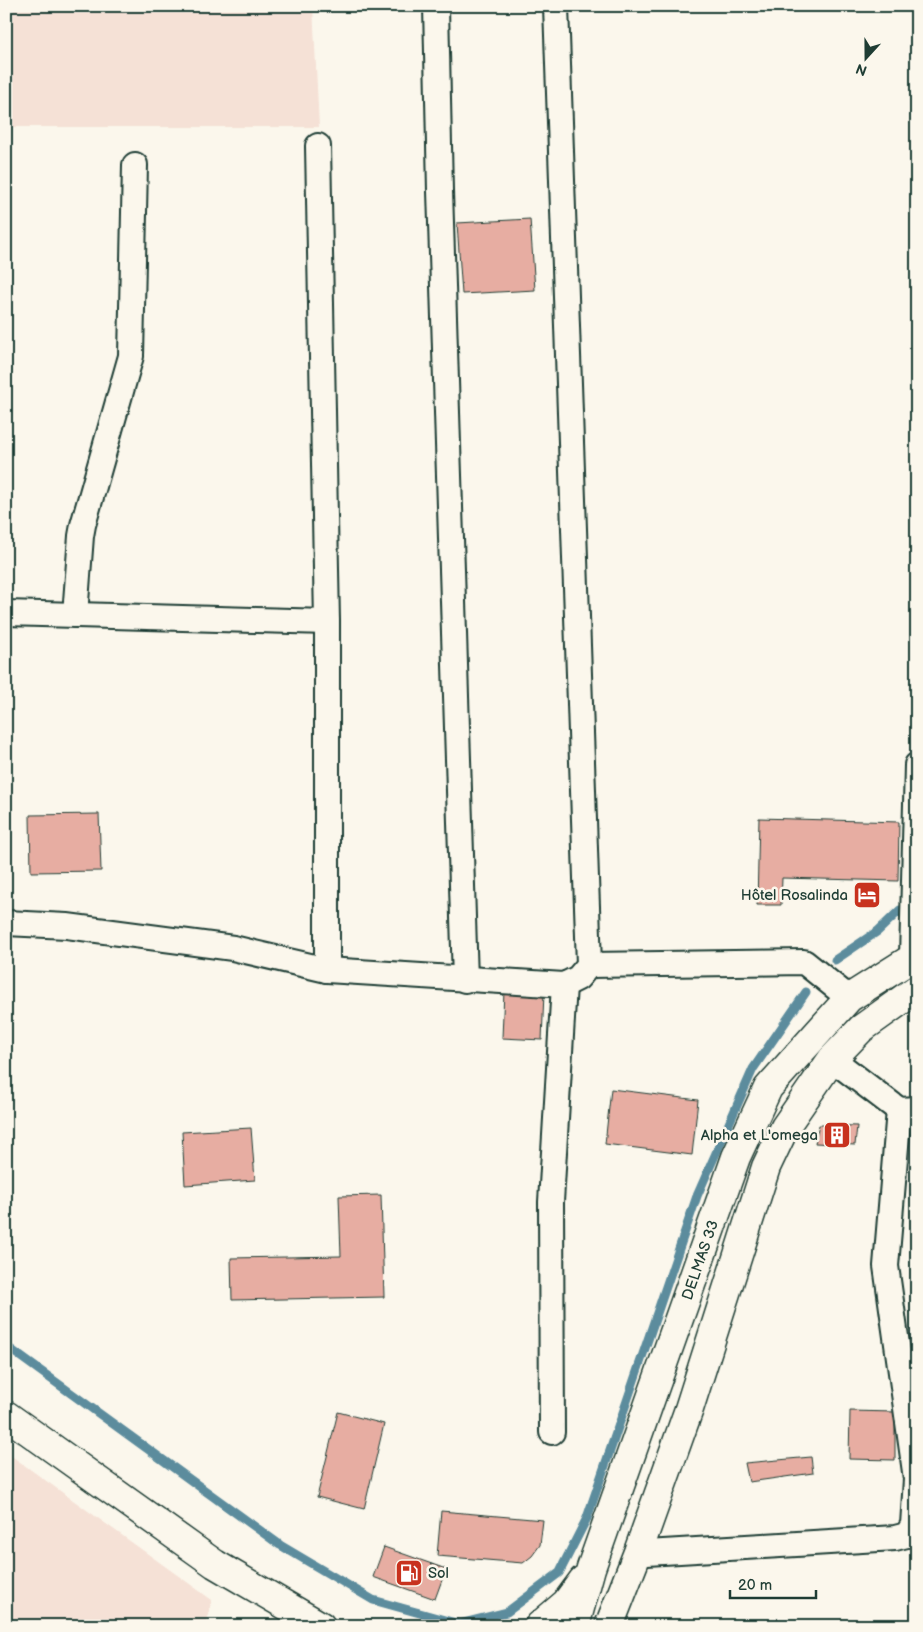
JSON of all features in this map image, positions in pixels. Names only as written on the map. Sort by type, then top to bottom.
[{"type":"main road","name":"DELMAS 33","points":[[574,1626],[591,1568],[740,1148],[768,1088],[850,998],[914,956]]},
{"type":"main road","points":[[609,1626],[638,1552],[689,1409],[766,1167],[785,1127],[832,1059],[861,1028],[917,989]]},
{"type":"main road","points":[[6,1415],[215,1564],[321,1626]]},
{"type":"main road","points":[[539,1626],[566,1603],[591,1568]]},
{"type":"street","points":[[436,6],[440,201],[466,980]]},
{"type":"street","points":[[6,923],[67,926],[233,948],[327,970],[564,985],[578,978],[589,965],[556,6]]},
{"type":"street","points":[[318,146],[327,622],[327,970]]},
{"type":"street","points":[[75,615],[80,536],[131,356],[135,165]]},
{"type":"street","points":[[6,613],[327,622]]},
{"type":"street","points":[[914,956],[917,765]]},
{"type":"street","points":[[589,965],[804,962],[850,998]]},
{"type":"street","points":[[552,1432],[550,1202],[564,985]]},
{"type":"street","points":[[638,1552],[895,1538],[907,1535],[913,1525],[916,1478],[886,1266],[908,1109],[832,1059]]},
{"type":"shaded area","points":[[6,6],[313,6],[319,127],[6,127]]},
{"type":"shaded area","points":[[6,1452],[212,1600],[205,1626],[6,1626]]},
{"type":"building","points":[[530,219],[535,290],[462,294],[457,223]]},
{"type":"building","points":[[99,814],[101,871],[31,872],[30,815]]},
{"type":"building","points":[[759,818],[899,822],[898,881],[782,878],[781,905],[757,905]]},
{"type":"building","points":[[504,991],[544,993],[542,1040],[502,1038]]},
{"type":"building","points":[[611,1089],[698,1100],[692,1155],[605,1144]]},
{"type":"building","name":"Alpha et L'omega","points":[[819,1125],[857,1126],[855,1145],[815,1143]]},
{"type":"building","points":[[251,1128],[255,1180],[185,1185],[182,1132]]},
{"type":"building","points":[[381,1195],[384,1297],[232,1300],[231,1258],[341,1256],[339,1196]]},
{"type":"building","points":[[850,1411],[895,1412],[895,1460],[849,1459]]},
{"type":"building","points":[[338,1412],[384,1424],[364,1509],[317,1497]]},
{"type":"building","points":[[811,1457],[813,1473],[749,1482],[745,1463]]},
{"type":"building","points":[[441,1511],[543,1520],[540,1545],[532,1556],[523,1563],[437,1556]]},
{"type":"building","name":"Sol","points":[[384,1547],[446,1569],[435,1599],[373,1577]]},
{"type":"waterway","points":[[835,960],[878,931],[900,910]]},
{"type":"waterway","points":[[6,1346],[280,1545],[373,1600],[459,1624],[507,1612],[559,1573],[587,1518],[697,1196],[753,1069],[806,992]]},
{"type":"place","name":"Hôtel Rosalinda","points":[[867,895]]},
{"type":"place","name":"Alpha et L'omega","points":[[837,1135]]},
{"type":"place","name":"Sol","points":[[409,1573]]}]
